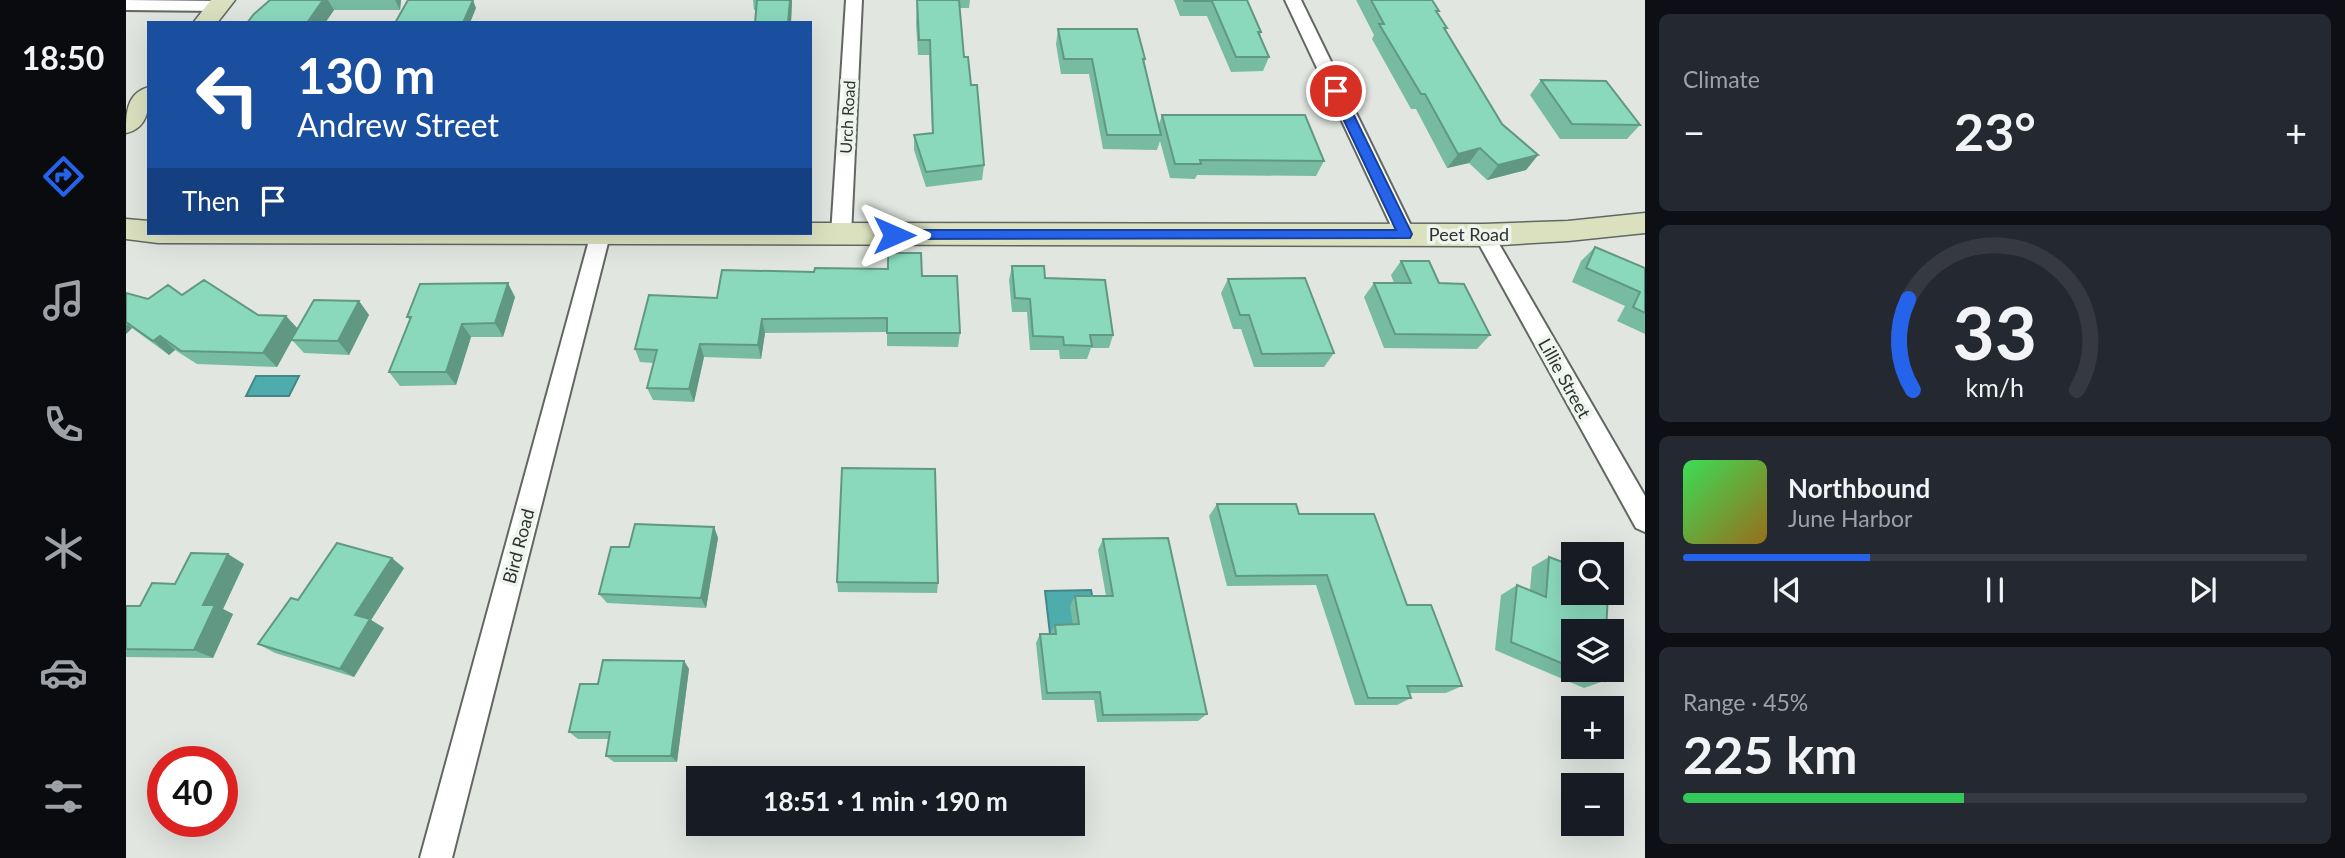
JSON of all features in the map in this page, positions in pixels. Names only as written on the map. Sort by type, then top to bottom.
[{"type":"street","name":"Urch Road","points":[[841,235],[854,0]]},
{"type":"street","points":[[1293,0],[1405,234]]},
{"type":"street","points":[[126,5],[215,9]]},
{"type":"street","points":[[126,125],[147,98]]},
{"type":"street","name":"Peet Road","points":[[600,235],[1484,235],[1567,231],[1645,223]]},
{"type":"street","points":[[126,229],[147,232]]},
{"type":"street","name":"Bird Road","points":[[436,858],[600,235]]},
{"type":"street","name":"Lillie Street","points":[[1484,235],[1645,520]]},
{"type":"water","points":[[256,376],[299,376],[289,396],[246,396]]},
{"type":"water","points":[[1091,590],[1094,606],[1074,634],[1050,634],[1045,591]]},
{"type":"building","points":[[270,0],[323,0],[308,21],[249,21]]},
{"type":"building","points":[[408,0],[473,0],[464,21],[396,21]]},
{"type":"building","points":[[757,0],[790,0],[788,21],[755,21]]},
{"type":"building","points":[[917,0],[959,0],[964,57],[968,57],[971,85],[977,85],[984,165],[926,172],[914,135],[933,133],[930,40],[919,40]]},
{"type":"building","points":[[1184,0],[1247,0],[1269,57],[1236,57],[1212,1]]},
{"type":"building","points":[[1371,0],[1432,0],[1447,28],[1444,28],[1502,124],[1538,155],[1498,165],[1480,148],[1458,154],[1425,94],[1421,94],[1379,24],[1384,24]]},
{"type":"building","points":[[1058,29],[1137,29],[1161,135],[1107,135],[1092,59],[1064,59]]},
{"type":"building","points":[[1541,80],[1606,81],[1640,125],[1572,124]]},
{"type":"building","points":[[1162,115],[1305,115],[1324,161],[1200,160],[1201,164],[1175,164]]},
{"type":"building","points":[[1595,247],[1645,268],[1645,313],[1633,307],[1640,292],[1586,268]]},
{"type":"building","points":[[888,253],[921,253],[922,276],[957,276],[960,333],[887,333],[887,318],[762,319],[758,345],[700,344],[689,389],[647,388],[657,350],[635,349],[649,295],[717,298],[722,270],[814,272],[815,268],[888,269]]},
{"type":"building","points":[[1401,261],[1429,261],[1439,283],[1464,284],[1490,335],[1395,334],[1374,283],[1411,283]]},
{"type":"building","points":[[1012,266],[1044,266],[1045,278],[1105,280],[1113,335],[1090,335],[1092,346],[1064,345],[1063,337],[1033,336],[1030,299],[1015,298]]},
{"type":"building","points":[[1305,278],[1334,353],[1262,354],[1249,315],[1240,315],[1228,279]]},
{"type":"building","points":[[204,280],[258,315],[286,316],[263,353],[181,351],[160,336],[153,341],[126,322],[126,293],[148,299],[168,285],[182,295]]},
{"type":"building","points":[[508,283],[495,323],[462,324],[446,372],[389,372],[411,317],[407,317],[420,284]]},
{"type":"building","points":[[314,300],[359,301],[338,341],[291,340]]},
{"type":"building","points":[[842,468],[935,469],[938,583],[837,582]]},
{"type":"building","points":[[1217,504],[1296,504],[1299,514],[1374,514],[1407,605],[1431,605],[1462,686],[1407,686],[1411,698],[1368,698],[1327,575],[1236,576]]},
{"type":"building","points":[[635,524],[714,527],[701,598],[599,594],[611,547],[629,547]]},
{"type":"building","points":[[1168,538],[1207,714],[1103,715],[1100,692],[1047,693],[1040,634],[1056,634],[1055,625],[1079,624],[1075,596],[1113,596],[1103,539]]},
{"type":"building","points":[[337,543],[392,558],[355,615],[370,619],[340,669],[258,644],[291,598],[298,600]]},
{"type":"building","points":[[191,553],[228,554],[203,605],[215,605],[194,650],[126,649],[126,606],[140,606],[152,583],[175,584]]},
{"type":"building","points":[[1549,557],[1561,562],[1561,605],[1607,605],[1607,619],[1561,619],[1561,663],[1511,642],[1517,585],[1546,597]]},
{"type":"building","points":[[603,660],[684,661],[671,756],[606,756],[610,732],[569,732],[580,684],[598,684]]},
{"type":"route","points":[[894,235],[1405,234],[1336,91]]}]
